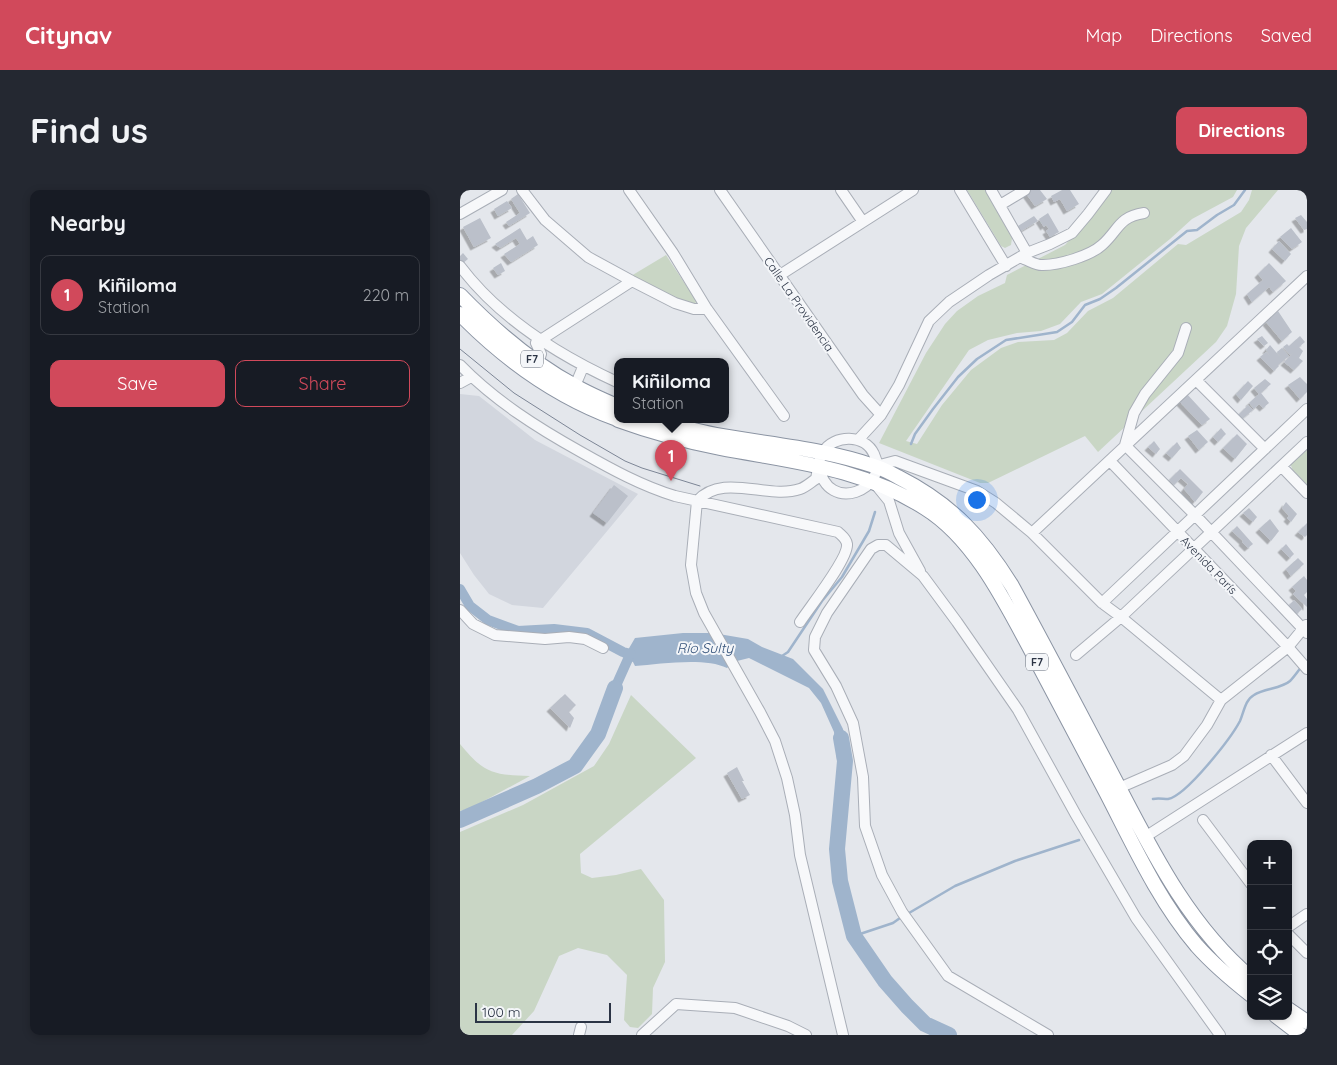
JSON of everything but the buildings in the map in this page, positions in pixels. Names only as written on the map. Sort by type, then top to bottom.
[{"type":"highway","name":"F7","points":[[460,295],[508,341],[538,363],[575,386],[614,405]]},
{"type":"highway","name":"F7","points":[[460,314],[501,352],[531,374],[592,410],[614,418]]},
{"type":"highway","name":"F7","points":[[627,423],[678,439],[857,475],[912,500],[940,518],[960,538],[985,570],[1015,620],[1141,860],[1170,910],[1210,960],[1247,992]]},
{"type":"highway","name":"F7","points":[[668,423],[721,436],[823,452],[876,466],[921,489],[945,506],[972,530],[998,564],[1033,624],[1174,889],[1209,936],[1248,975]]},
{"type":"highway","points":[[1292,1012],[1307,1022]]},
{"type":"highway","points":[[1281,1020],[1301,1035]]},
{"type":"street","points":[[460,214],[502,190]]},
{"type":"street","points":[[522,190],[545,220],[588,257],[632,282],[676,303],[694,309],[707,309]]},
{"type":"street","points":[[629,190],[673,253],[707,309],[784,416]]},
{"type":"street","name":"Calle La Providencia","points":[[720,190],[863,395],[882,415]]},
{"type":"street","points":[[841,190],[863,222]]},
{"type":"street","points":[[780,276],[912,190]]},
{"type":"street","points":[[960,190],[1006,266]]},
{"type":"street","points":[[991,190],[1027,253]]},
{"type":"street","points":[[1000,205],[1025,190]]},
{"type":"street","points":[[858,440],[882,415],[930,321],[949,302],[1006,266],[1027,253],[1050,244],[1072,232],[1106,190]]},
{"type":"street","points":[[1027,253],[1024,259],[1041,266],[1089,254],[1102,245],[1120,224],[1131,215],[1144,213]]},
{"type":"street","points":[[460,266],[471,281],[500,310],[521,327],[583,367],[614,381]]},
{"type":"street","points":[[1032,534],[1307,276]]},
{"type":"street","points":[[538,363],[541,354],[536,343],[632,282]]},
{"type":"street","points":[[488,322],[500,310]]},
{"type":"street","points":[[1125,445],[1134,413],[1145,394],[1178,352],[1186,328]]},
{"type":"street","points":[[460,365],[505,404],[543,430],[654,490],[838,532],[847,543],[847,551],[835,572],[800,622]]},
{"type":"street","points":[[575,386],[583,367]]},
{"type":"street","points":[[460,383],[471,376]]},
{"type":"street","points":[[1196,380],[1265,449]]},
{"type":"street","points":[[1102,603],[1307,409]]},
{"type":"street","points":[[819,466],[820,476],[831,489],[839,493],[848,494],[865,488],[872,481],[876,466],[875,456],[871,448],[858,440],[848,438],[837,440],[829,445],[823,452],[819,466],[816,479],[801,489],[786,492],[753,488],[715,490],[701,496],[697,501],[691,565],[696,593],[704,613],[775,741],[787,778],[795,815],[800,854],[843,1035]]},
{"type":"street","points":[[1076,656],[1194,550],[1307,442]]},
{"type":"street","name":"Avenida París","points":[[1125,445],[1306,628]]},
{"type":"street","points":[[876,466],[895,462],[977,491],[996,503],[1032,534],[1102,603],[1221,700]]},
{"type":"street","name":"Avenida París","points":[[1110,462],[1288,646],[1307,669]]},
{"type":"street","points":[[1282,467],[1307,493]]},
{"type":"street","points":[[872,481],[889,501],[898,533],[923,576],[1018,710],[1136,918],[1220,1035]]},
{"type":"street","points":[[923,576],[886,545],[878,545],[871,549],[827,613],[814,637],[814,650],[836,686],[853,723],[863,777],[865,826],[882,875],[902,912],[948,976],[1048,1035]]},
{"type":"street","points":[[460,610],[473,624],[494,635],[544,639],[569,637],[585,639],[603,648]]},
{"type":"street","points":[[1119,788],[1172,765],[1184,756],[1207,726],[1221,700],[1288,646],[1306,628]]},
{"type":"street","points":[[1145,837],[1307,733]]},
{"type":"street","points":[[1271,755],[1307,804]]},
{"type":"street","points":[[1203,820],[1247,879]]},
{"type":"street","points":[[1292,924],[1307,914]]},
{"type":"street","points":[[1292,938],[1307,953]]},
{"type":"street","points":[[642,1035],[676,1004],[735,1008],[788,1026],[806,1035]]},
{"type":"shaded area","points":[[460,394],[479,396],[535,440],[638,494],[543,608],[512,605],[489,594],[460,553]]},
{"type":"green space","points":[[967,190],[985,190],[1012,238],[1011,245],[1005,248],[1001,246]]},
{"type":"green space","points":[[1110,190],[1237,190],[1233,197],[1192,219],[1102,294],[1081,302],[1060,324],[1041,331],[1017,333],[988,340],[969,350],[906,441],[917,444],[942,405],[971,370],[1001,348],[1018,342],[1054,340],[1067,333],[1088,311],[1113,298],[1178,244],[1186,245],[1241,212],[1249,200],[1252,190],[1278,190],[1246,228],[1239,246],[1236,294],[1227,326],[1216,342],[1098,452],[1085,436],[988,483],[980,483],[879,443],[926,353],[945,324],[957,311],[978,296],[1005,283],[1007,275],[1065,245],[1095,212]]},
{"type":"green space","points":[[666,255],[697,302],[691,305],[631,276]]},
{"type":"green space","points":[[1307,445],[1307,485],[1293,471],[1290,463]]},
{"type":"green space","points":[[631,695],[696,758],[580,854],[581,873],[592,878],[641,869],[664,900],[665,962],[653,988],[652,1014],[638,1028],[630,1027],[624,1020],[627,975],[607,955],[578,948],[559,956],[534,1011],[512,1035],[460,1035],[460,832],[523,805],[594,766],[609,744]]},
{"type":"green space","points":[[460,744],[483,767],[506,775],[530,776],[471,808],[460,811]]},
{"type":"water","name":"Río Sulty","points":[[683,633],[713,633],[748,639],[762,647],[793,659],[823,689],[843,729],[850,759],[837,760],[834,732],[821,703],[809,688],[749,658],[733,662],[727,668],[695,662],[635,666],[633,662],[622,657],[624,650],[628,650],[635,638]]},
{"type":"waterway","points":[[911,444],[915,434],[933,409],[958,377],[977,359],[1006,340],[1057,332],[1072,322],[1085,305],[1100,299],[1116,288],[1187,231],[1197,230],[1234,205],[1245,190]]},
{"type":"waterway","points":[[782,656],[788,652],[822,601],[842,577],[869,531],[875,512]]},
{"type":"waterway","points":[[460,589],[470,606],[488,620],[518,631],[554,629],[587,633],[623,652],[631,654]]},
{"type":"waterway","points":[[615,688],[628,659]]},
{"type":"waterway","points":[[1153,799],[1168,799],[1186,788],[1227,740],[1240,721],[1251,697],[1286,684],[1302,666]]},
{"type":"waterway","points":[[460,820],[537,786],[575,766],[598,734],[615,688]]},
{"type":"waterway","name":"Río Sulty","points":[[841,738],[845,761],[837,849],[840,881],[854,936],[885,981],[907,1006],[925,1024],[949,1035]]},
{"type":"waterway","points":[[909,913],[955,886],[1015,861],[1079,840]]},
{"type":"waterway","points":[[854,936],[893,923],[900,918]]},
{"type":"tram line","points":[[460,349],[514,393],[625,461],[700,486]]},
{"type":"place","name":"Kiñiloma","points":[[671,481]]}]
